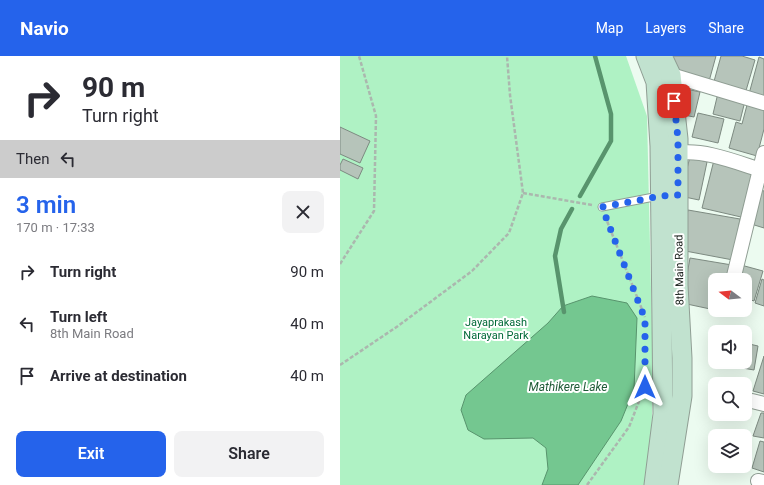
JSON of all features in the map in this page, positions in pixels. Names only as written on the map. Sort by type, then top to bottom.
[{"type":"street","points":[[646,56],[656,82],[660,146],[669,196],[663,414],[654,485]]},
{"type":"street","name":"8th Main Road","points":[[662,56],[671,75],[678,139],[678,153],[669,196],[678,285],[682,358],[682,396],[668,485]]},
{"type":"street","points":[[671,75],[764,103]]},
{"type":"street","points":[[678,153],[687,151],[708,154],[762,170]]},
{"type":"street","points":[[735,273],[762,170],[764,153]]},
{"type":"lane","points":[[602,207],[669,196]]},
{"type":"path","points":[[340,264],[374,211],[376,116],[358,56]]},
{"type":"path","points":[[340,365],[398,326],[472,271],[509,233],[523,193],[507,56]]},
{"type":"path","points":[[523,193],[602,207],[645,319]]},
{"type":"path","points":[[587,485],[630,427],[645,387],[645,379]]},
{"type":"green space","name":"Jayaprakash Narayan Park","points":[[340,56],[626,56],[647,116],[653,376],[651,451],[646,485],[340,485]]},
{"type":"water","name":"Mathikere Lake","points":[[592,296],[627,303],[637,318],[634,389],[621,421],[578,485],[542,485],[548,469],[546,448],[533,438],[484,439],[468,430],[461,410],[466,395],[548,323],[563,306]]},
{"type":"building","points":[[669,56],[716,56],[708,85],[674,73]]},
{"type":"building","points":[[721,56],[742,56],[755,60],[745,94],[713,85]]},
{"type":"building","points":[[759,57],[764,59],[764,98],[749,94]]},
{"type":"building","points":[[677,87],[700,92],[694,117],[679,114]]},
{"type":"building","points":[[718,93],[745,101],[740,121],[713,114]]},
{"type":"building","points":[[747,105],[764,110],[764,129],[757,156],[729,148],[736,122],[742,124]]},
{"type":"building","points":[[698,113],[724,119],[718,143],[692,137]]},
{"type":"building","points":[[340,127],[370,141],[360,163],[340,154]]},
{"type":"building","points":[[690,157],[707,162],[699,200],[680,196]]},
{"type":"building","points":[[343,159],[363,168],[358,179],[340,170],[340,165]]},
{"type":"building","points":[[714,160],[753,170],[741,217],[702,208]]},
{"type":"building","points":[[758,189],[764,191],[764,228],[748,223]]},
{"type":"building","points":[[688,210],[740,219],[733,260],[680,250]]},
{"type":"building","points":[[690,258],[732,265],[730,273],[708,273],[708,309],[682,303]]},
{"type":"building","points":[[741,265],[763,271],[754,301],[752,300],[752,273],[739,273]]},
{"type":"building","points":[[762,279],[764,280],[764,306],[755,303]]},
{"type":"building","points":[[752,345],[758,346],[754,370],[748,369],[752,369]]},
{"type":"building","points":[[764,356],[764,394],[753,391]]},
{"type":"building","points":[[761,413],[764,413],[764,438],[753,436]]},
{"type":"building","points":[[760,441],[764,442],[764,472],[752,468]]},
{"type":"waterway","points":[[580,196],[611,141],[611,114],[595,56]]},
{"type":"waterway","points":[[564,312],[555,256],[561,229],[572,209]]},
{"type":"route","points":[[645,387],[645,319],[602,207],[661,196],[678,195],[678,139],[674,101]]}]
